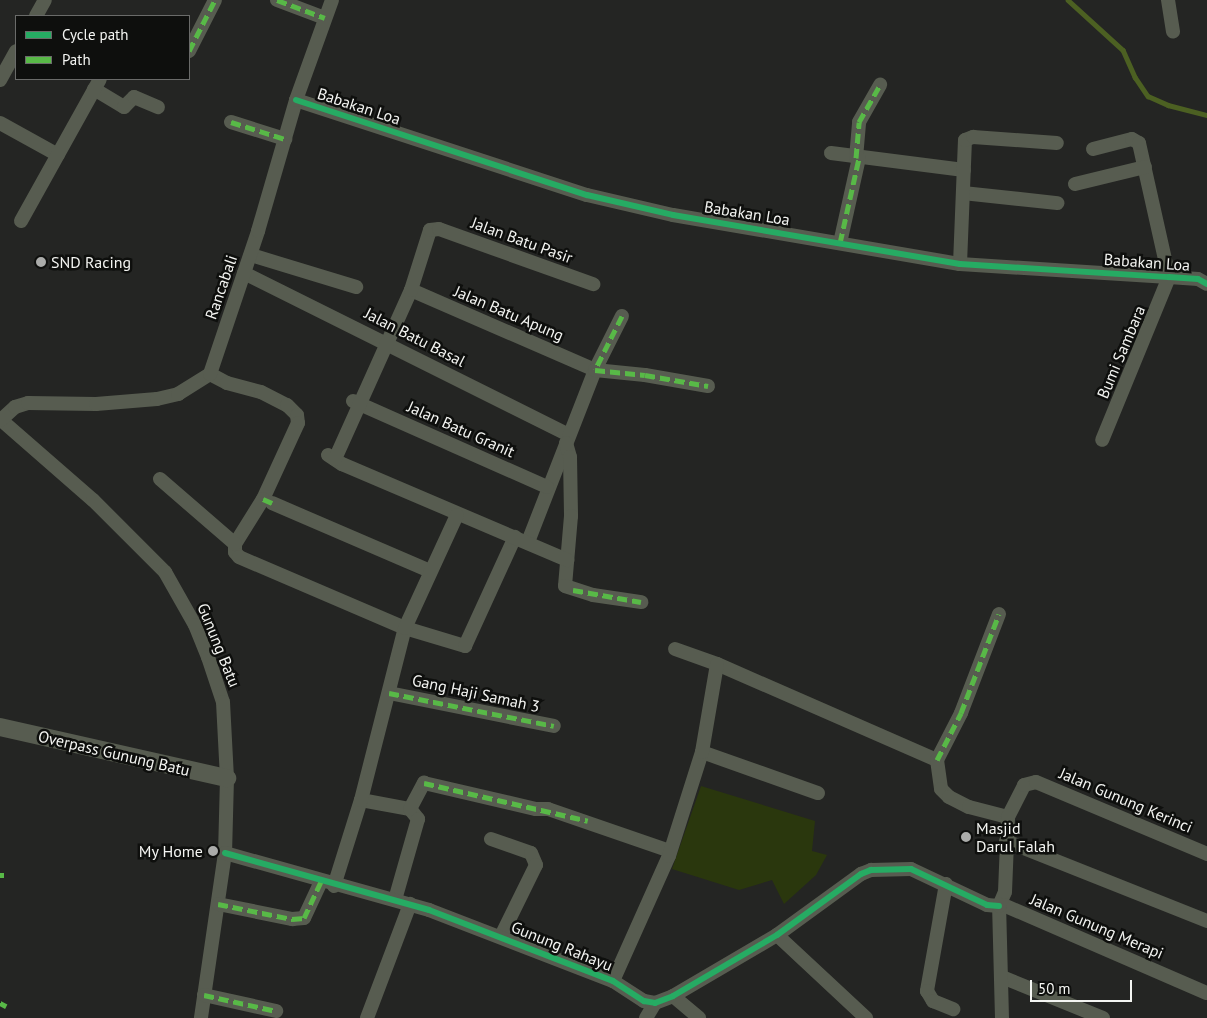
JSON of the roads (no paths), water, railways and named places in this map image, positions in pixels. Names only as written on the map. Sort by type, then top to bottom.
[{"type":"street","points":[[37,15],[45,0]]},
{"type":"street","points":[[190,49],[215,0]]},
{"type":"street","points":[[277,0],[326,18]]},
{"type":"street","name":"Rancabali","points":[[210,374],[251,255],[296,100],[332,0]]},
{"type":"street","points":[[1168,0],[1172,32]]},
{"type":"street","points":[[0,80],[15,53]]},
{"type":"street","points":[[22,221],[97,84],[124,107],[134,97],[158,107]]},
{"type":"street","points":[[840,243],[857,158],[859,122],[880,85]]},
{"type":"street","name":"Babakan Loa","points":[[296,100],[587,194],[674,215],[960,264],[1198,279],[1207,284]]},
{"type":"street","points":[[230,122],[284,139]]},
{"type":"street","points":[[0,123],[58,155]]},
{"type":"street","points":[[960,264],[965,140],[973,137],[1057,143]]},
{"type":"street","points":[[1093,149],[1132,139],[1139,142],[1169,277]]},
{"type":"street","points":[[831,152],[857,158],[964,170]]},
{"type":"street","points":[[1074,184],[1145,167]]},
{"type":"street","points":[[963,193],[1057,203]]},
{"type":"street","name":"Jalan Batu Pasir","points":[[411,290],[430,230],[439,229],[593,284]]},
{"type":"street","points":[[251,255],[356,287]]},
{"type":"street","name":"Jalan Batu Basal","points":[[244,273],[385,340],[567,439]]},
{"type":"street","name":"Bumi Sambara","points":[[1102,440],[1169,277]]},
{"type":"street","points":[[411,290],[356,402],[335,459],[457,515],[521,539],[567,560]]},
{"type":"street","name":"Jalan Batu Apung","points":[[411,290],[594,369],[645,375],[708,386]]},
{"type":"street","points":[[0,420],[15,407],[28,403],[96,404],[157,399],[178,394],[210,374],[227,383],[261,392],[287,405],[297,415],[295,429],[263,499],[235,544],[235,552],[239,557],[405,628],[467,644],[547,487],[594,369],[622,316]]},
{"type":"street","name":"Jalan Batu Granit","points":[[356,402],[547,487]]},
{"type":"street","name":"Gunung Batu","points":[[0,420],[120,525],[165,572],[176,589],[208,657],[223,702],[227,778],[225,853],[201,1018]]},
{"type":"street","points":[[567,439],[570,456],[571,516],[565,586],[593,595],[641,602]]},
{"type":"street","points":[[160,479],[235,544]]},
{"type":"street","points":[[272,503],[430,571]]},
{"type":"street","points":[[218,904],[292,919],[304,918],[327,884],[361,800],[390,693],[405,628],[457,515]]},
{"type":"street","points":[[1000,614],[962,713],[937,760],[941,789],[949,797],[969,807],[1008,817],[1005,892],[1000,905],[1002,1018]]},
{"type":"street","points":[[675,649],[717,664],[937,760]]},
{"type":"street","points":[[613,981],[670,851],[702,752],[717,664]]},
{"type":"street","name":"Gang Haji Samah 3","points":[[390,693],[554,726]]},
{"type":"street","name":"Overpass Gunung Batu","points":[[0,727],[227,778]]},
{"type":"street","points":[[702,752],[818,793]]},
{"type":"street","name":"Jalan Gunung Kerinci","points":[[1008,817],[1024,785],[1031,781],[1207,854]]},
{"type":"street","points":[[410,809],[424,783],[536,809],[548,809],[670,851]]},
{"type":"street","points":[[361,800],[410,809],[418,819],[418,828],[394,900]]},
{"type":"street","points":[[491,839],[531,853],[536,865],[502,936]]},
{"type":"street","points":[[1006,841],[1207,921]]},
{"type":"street","name":"Gunung Rahayu","points":[[225,853],[327,884],[410,904],[502,936],[545,957],[613,981],[644,1001],[655,1003]]},
{"type":"street","points":[[646,1018],[655,1003],[673,996],[777,935],[861,874],[870,870],[911,868],[987,905],[1000,905]]},
{"type":"street","points":[[946,884],[926,991],[933,1001],[953,1009]]},
{"type":"street","points":[[366,1018],[410,904]]},
{"type":"street","name":"Jalan Gunung Merapi","points":[[1000,905],[1207,993]]},
{"type":"street","points":[[777,935],[866,1018]]},
{"type":"street","points":[[1002,977],[1103,1018]]},
{"type":"street","points":[[204,995],[276,1011]]},
{"type":"street","points":[[673,996],[699,1018]]},
{"type":"waterway","points":[[1068,0],[1123,50],[1135,77],[1148,96],[1168,105],[1207,115]]},
{"type":"place","name":"SND Racing","points":[[41,262]]},
{"type":"place","name":"Masjid Darul Falah","points":[[966,837]]},
{"type":"place","name":"My Home","points":[[213,851]]}]
